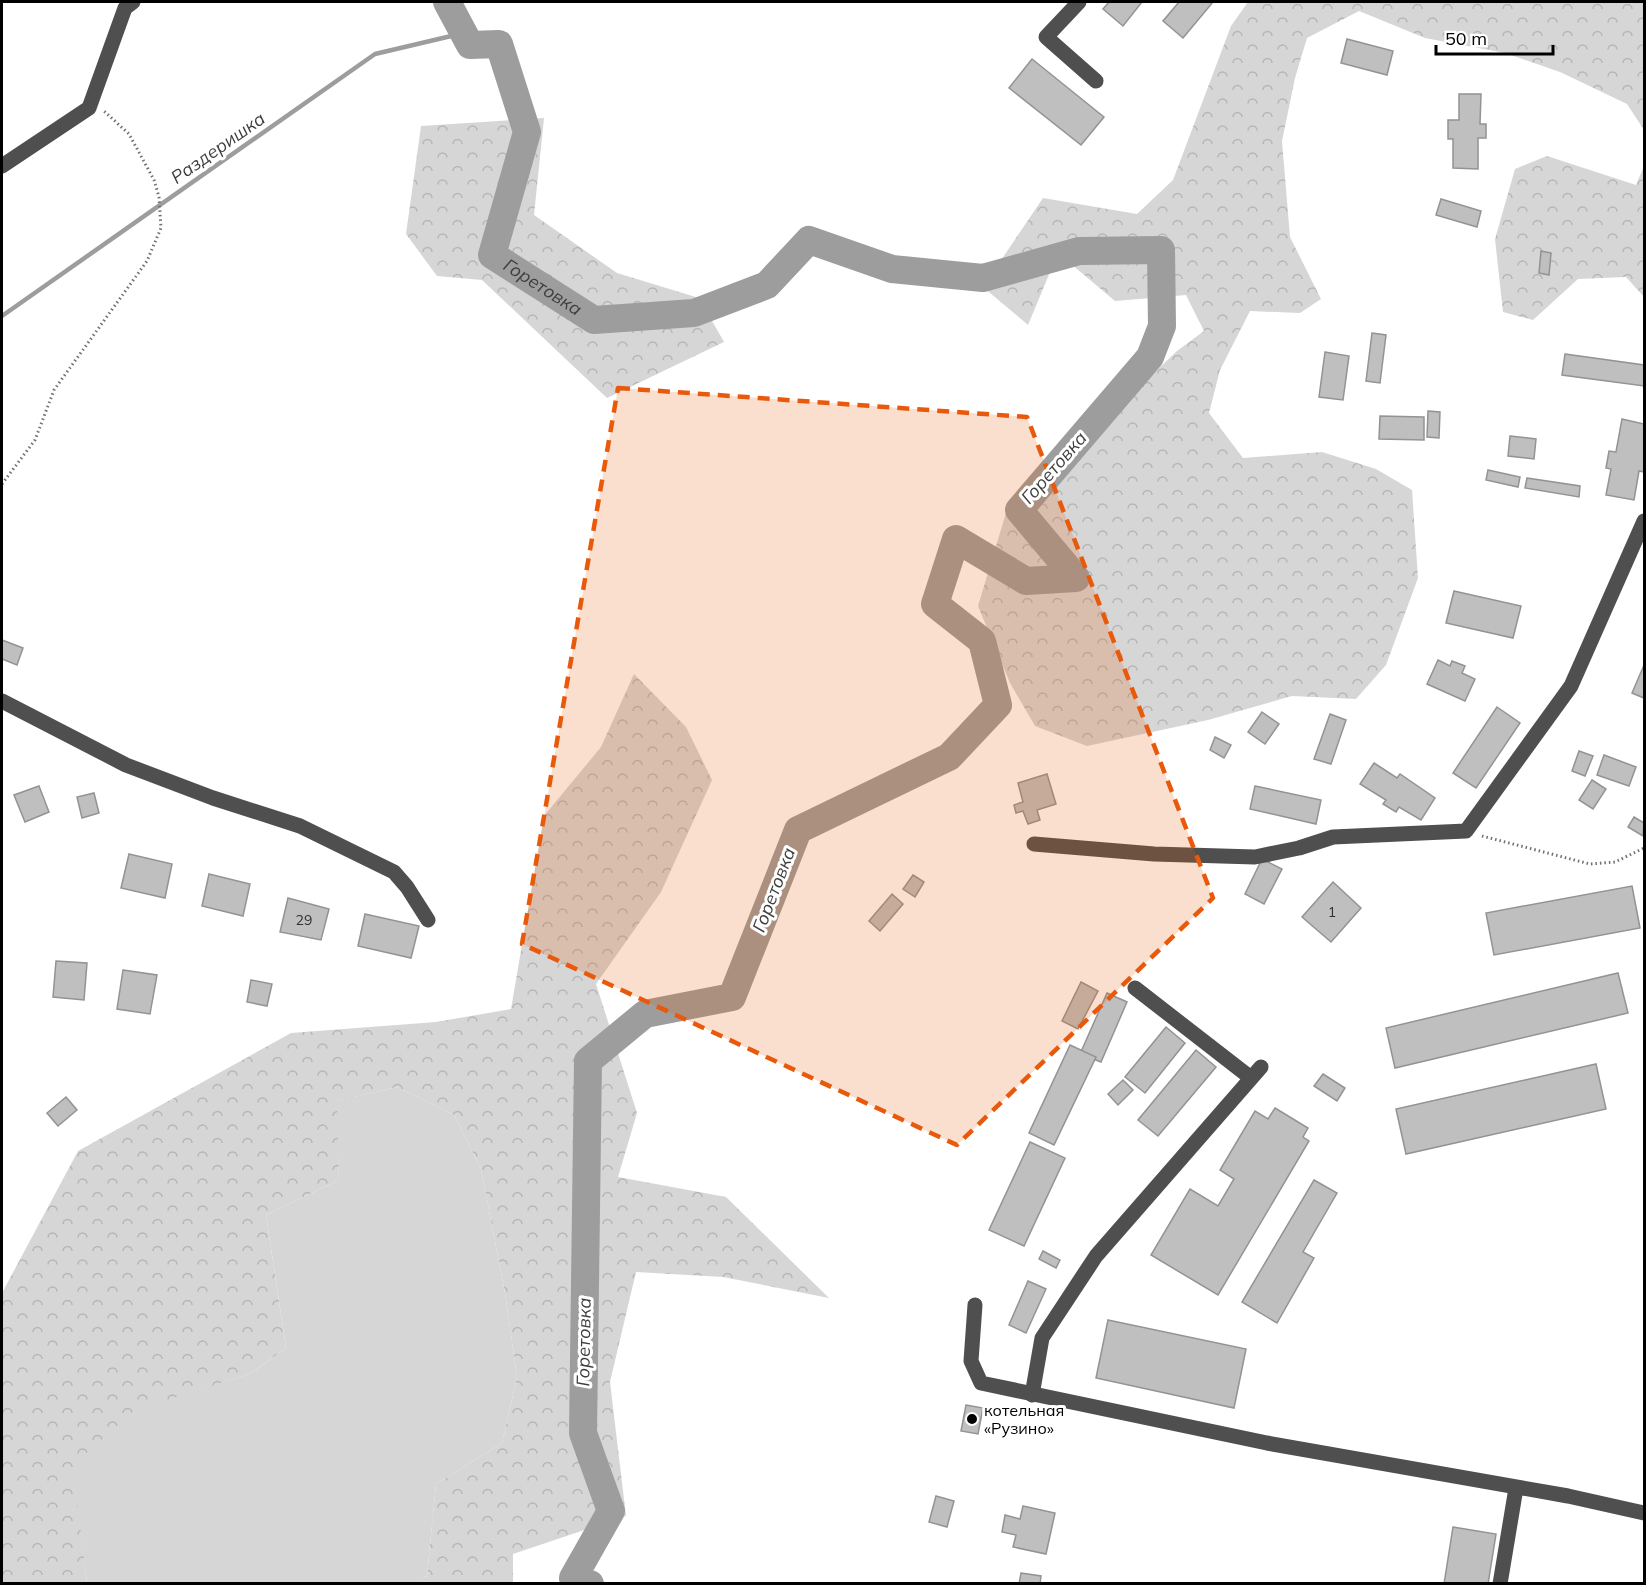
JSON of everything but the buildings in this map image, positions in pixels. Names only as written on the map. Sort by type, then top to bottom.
[{"type":"street","points":[[1079,2],[1046,37],[1096,81]]},
{"type":"street","points":[[2,166],[89,108],[126,4]]},
{"type":"street","points":[[1034,844],[1154,854],[1255,857],[1299,848],[1333,837],[1466,831],[1571,686],[1644,521]]},
{"type":"street","points":[[2,700],[126,765],[213,798],[300,826],[394,872],[407,887],[428,920]]},
{"type":"street","points":[[1032,1395],[1042,1338],[1096,1256],[1256,1072],[1135,988]]},
{"type":"street","points":[[975,1305],[971,1361],[981,1383],[1267,1443],[1568,1496],[1644,1513]]},
{"type":"street","points":[[1500,1584],[1516,1488]]},
{"type":"path","points":[[2,484],[35,440],[54,390],[147,261],[161,228],[159,197],[154,180],[129,134],[93,97]]},
{"type":"path","points":[[1466,831],[1590,864],[1615,862],[1644,848]]},
{"type":"highlighted area","points":[[618,388],[1027,417],[1213,898],[957,1145],[522,944]]},
{"type":"green space","points":[[1248,2],[1644,2],[1644,130],[1627,104],[1560,72],[1505,53],[1425,38],[1359,11],[1307,38],[1295,78],[1282,141],[1290,237],[1321,299],[1300,313],[1250,311],[1220,370],[1209,413],[1243,458],[1322,452],[1376,469],[1412,490],[1418,578],[1386,665],[1356,699],[1292,696],[1208,720],[1087,746],[1035,726],[1010,683],[978,606],[1006,513],[1177,351],[1204,331],[1186,295],[1115,301],[1058,253],[1028,325],[983,287],[1043,198],[1137,214],[1173,180],[1231,26]]},
{"type":"green space","points":[[544,118],[534,215],[617,273],[699,298],[724,342],[607,398],[482,280],[437,276],[406,234],[421,126]]},
{"type":"green space","points":[[1547,156],[1636,185],[1644,166],[1644,297],[1626,277],[1578,279],[1533,320],[1503,312],[1495,239],[1515,169]]},
{"type":"green space","points":[[634,674],[686,727],[712,780],[661,892],[596,984],[637,1113],[618,1177],[726,1197],[829,1298],[723,1277],[636,1272],[610,1382],[626,1516],[513,1554],[513,1583],[397,1583],[427,1576],[436,1484],[502,1443],[517,1377],[505,1293],[481,1169],[454,1115],[397,1087],[337,1101],[339,1180],[266,1215],[286,1348],[250,1374],[135,1410],[73,1465],[87,1583],[2,1583],[2,1293],[78,1151],[291,1033],[436,1022],[511,1009],[544,816],[601,747]]},
{"type":"green space","points":[[397,1087],[454,1115],[481,1169],[505,1293],[517,1377],[502,1443],[436,1484],[427,1576],[397,1584],[87,1583],[72,1465],[135,1409],[250,1374],[286,1348],[266,1215],[339,1180],[336,1101]]},
{"type":"waterway","name":"Горетовка","points":[[447,2],[470,45],[499,44],[527,132],[492,255],[594,320],[694,313],[767,285],[809,240],[892,269],[983,278],[1079,251],[1161,250],[1162,326],[1150,357],[1019,510],[1076,578],[1026,581],[956,539],[935,604],[982,641],[998,705],[949,757],[798,830],[732,997],[645,1014],[588,1061],[583,1433],[611,1511],[573,1578],[590,1584]]},
{"type":"waterway","name":"Раздеришка","points":[[2,316],[375,54],[464,33]]},
{"type":"place","name":"котельная «Рузино»","points":[[972,1419]]}]
